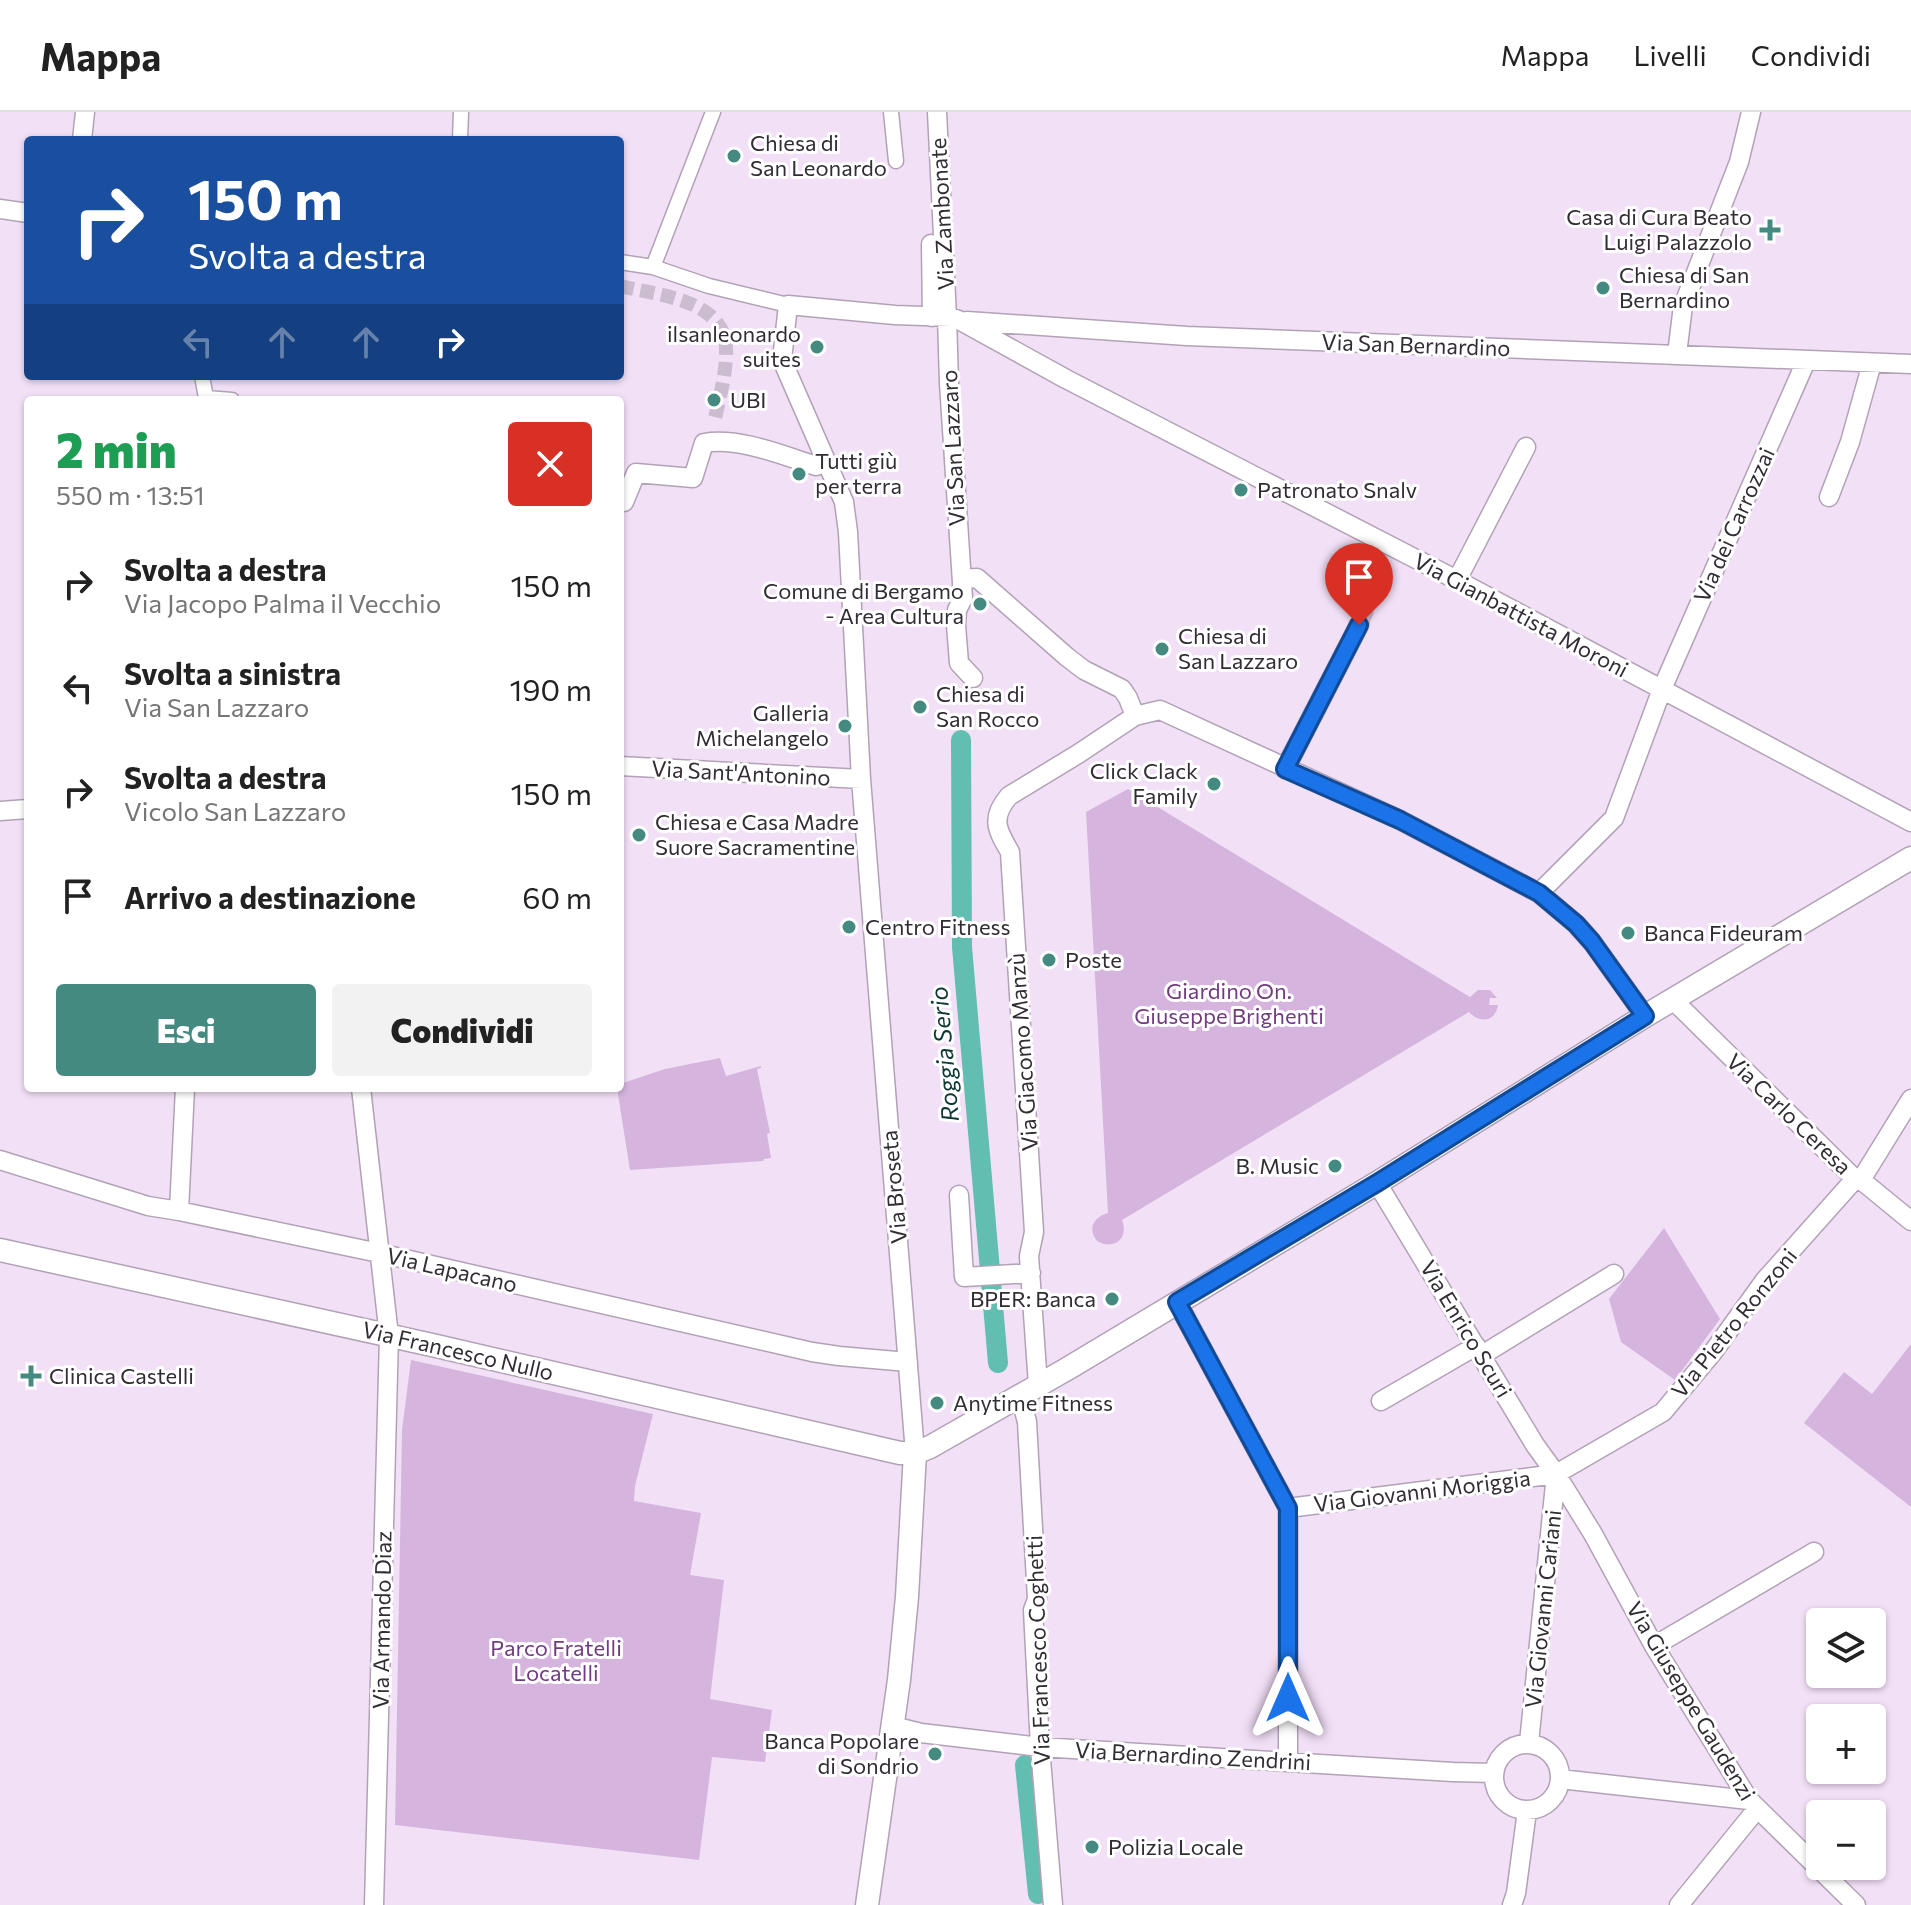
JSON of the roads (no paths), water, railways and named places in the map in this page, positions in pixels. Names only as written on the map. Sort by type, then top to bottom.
[{"type":"street","points":[[82,136],[85,112]]},
{"type":"street","points":[[460,136],[461,112]]},
{"type":"street","points":[[653,267],[713,112]]},
{"type":"street","name":"Via Zambonate","points":[[891,112],[896,161]]},
{"type":"street","name":"Via Zambonate","points":[[928,112],[947,318]]},
{"type":"street","name":"Via Zambonate","points":[[937,112],[947,318]]},
{"type":"street","points":[[1677,354],[1683,306],[1739,162],[1751,112]]},
{"type":"street","points":[[0,209],[24,212]]},
{"type":"street","points":[[624,263],[653,267],[696,282],[788,305]]},
{"type":"street","name":"Via San Bernardino","points":[[788,305],[1187,336],[1911,364]]},
{"type":"street","name":"Via Broseta","points":[[788,305],[782,360],[844,502],[848,532],[861,779],[915,1453],[907,1597],[893,1726],[867,1905]]},
{"type":"street","name":"Via Gianbattista Moroni","points":[[947,318],[1457,580],[1911,822]]},
{"type":"street","name":"Via San Lazzaro","points":[[947,318],[963,598],[957,610],[956,625],[959,663],[973,678]]},
{"type":"street","name":"Via dei Carrozzai","points":[[1662,689],[1806,361]]},
{"type":"street","points":[[1829,497],[1850,442],[1872,363]]},
{"type":"street","points":[[624,502],[636,473],[693,478],[704,443],[720,440],[816,466],[828,465]]},
{"type":"street","points":[[1457,580],[1526,447]]},
{"type":"street","points":[[1385,566],[1394,548]]},
{"type":"street","points":[[962,579],[977,578],[1067,657],[1084,670],[1122,689],[1135,716],[1160,710],[1400,820],[1539,893],[1592,942],[1645,1016]]},
{"type":"street","points":[[1285,769],[1359,625]]},
{"type":"street","points":[[1539,893],[1614,818],[1662,689]]},
{"type":"street","name":"Via Giacomo Manzù","points":[[1029,1390],[1029,1256],[1034,1232],[1010,852],[998,831],[997,815],[1001,804],[1009,796],[1135,716]]},
{"type":"street","name":"Via Sant'Antonino","points":[[624,766],[861,779]]},
{"type":"street","points":[[0,811],[24,809]]},
{"type":"street","points":[[915,1453],[966,1427],[1377,1183],[1645,1016],[1911,858]]},
{"type":"street","name":"Via Carlo Ceresa","points":[[1673,1000],[1858,1179],[1911,1221]]},
{"type":"street","points":[[179,1211],[185,1092]]},
{"type":"street","name":"Via Armando Diaz","points":[[361,1092],[389,1336],[374,1905]]},
{"type":"street","name":"Via Pietro Ronzoni","points":[[1556,1474],[1663,1412],[1713,1352],[1765,1280],[1858,1179],[1911,1099]]},
{"type":"street","name":"Via Lapacano","points":[[0,1160],[148,1206],[379,1253],[812,1352],[908,1362]]},
{"type":"street","name":"Via Enrico Scuri","points":[[1377,1183],[1535,1445],[1556,1474]]},
{"type":"street","points":[[959,1195],[964,1277],[1031,1273]]},
{"type":"street","name":"Via Francesco Nullo","points":[[0,1250],[900,1453],[915,1453]]},
{"type":"street","points":[[1381,1401],[1614,1274]]},
{"type":"street","points":[[1177,1302],[1288,1508],[1288,1761]]},
{"type":"street","name":"Via Francesco Coghetti","points":[[1029,1390],[1027,1422],[1037,1599],[1033,1610],[1053,1905]]},
{"type":"street","name":"Via Giovanni Moriggia","points":[[1288,1508],[1556,1474]]},
{"type":"street","name":"Via Giuseppe Gaudenzi","points":[[1556,1474],[1593,1534],[1654,1646],[1753,1804],[1856,1905]]},
{"type":"street","name":"Via Giovanni Cariani","points":[[1529,1743],[1556,1474]]},
{"type":"street","points":[[1654,1646],[1814,1552]]},
{"type":"street","name":"Via Bernardino Zendrini","points":[[893,1726],[921,1733],[1040,1747],[1493,1773]]},
{"type":"street","points":[[1529,1743],[1548,1751],[1555,1759],[1560,1779],[1553,1798],[1546,1805],[1527,1811],[1516,1809],[1498,1795],[1493,1773],[1502,1754],[1519,1744],[1529,1743]]},
{"type":"street","points":[[1560,1779],[1753,1804],[1679,1905]]},
{"type":"street","points":[[1512,1905],[1527,1811]]},
{"type":"waterway","name":"Roggia Serio","points":[[961,740],[962,947],[998,1363]]},
{"type":"waterway","points":[[1025,1765],[1038,1894]]},
{"type":"tunnel","points":[[624,287],[686,302],[714,319],[722,332],[726,348],[724,376],[714,423]]},
{"type":"tunnel","points":[[1375,588],[1385,566]]},
{"type":"tunnel","points":[[1359,625],[1371,597]]},
{"type":"place","name":"Chiesa di San Leonardo","points":[[734,156]]},
{"type":"place","name":"Casa di Cura Beato Luigi Palazzolo","points":[[1770,230]]},
{"type":"place","name":"Chiesa di San Bernardino","points":[[1603,288]]},
{"type":"place","name":"ilsanleonardo suites","points":[[817,347]]},
{"type":"place","name":"UBI","points":[[714,400]]},
{"type":"place","name":"Tutti giù per terra","points":[[799,474]]},
{"type":"place","name":"Patronato Snalv","points":[[1241,490]]},
{"type":"place","name":"Comune di Bergamo - Area Cultura","points":[[980,604]]},
{"type":"place","name":"Chiesa di San Lazzaro","points":[[1162,649]]},
{"type":"place","name":"Chiesa di San Rocco","points":[[920,707]]},
{"type":"place","name":"Galleria Michelangelo","points":[[845,726]]},
{"type":"place","name":"Click Clack Family","points":[[1214,784]]},
{"type":"place","name":"Chiesa e Casa Madre Suore Sacramentine","points":[[639,835]]},
{"type":"place","name":"Centro Fitness","points":[[849,927]]},
{"type":"place","name":"Banca Fideuram","points":[[1628,933]]},
{"type":"place","name":"Poste","points":[[1049,960]]},
{"type":"place","name":"B. Music","points":[[1335,1166]]},
{"type":"place","name":"BPER: Banca","points":[[1112,1299]]},
{"type":"place","name":"Clinica Castelli","points":[[31,1376]]},
{"type":"place","name":"Anytime Fitness","points":[[937,1403]]},
{"type":"place","name":"Banca Popolare di Sondrio","points":[[935,1754]]},
{"type":"place","name":"Polizia Locale","points":[[1092,1847]]},
{"type":"park label","name":"Giardino On. Giuseppe Brighenti","points":[[1229,1004]]},
{"type":"park label","name":"Parco Fratelli Locatelli","points":[[556,1660]]}]
